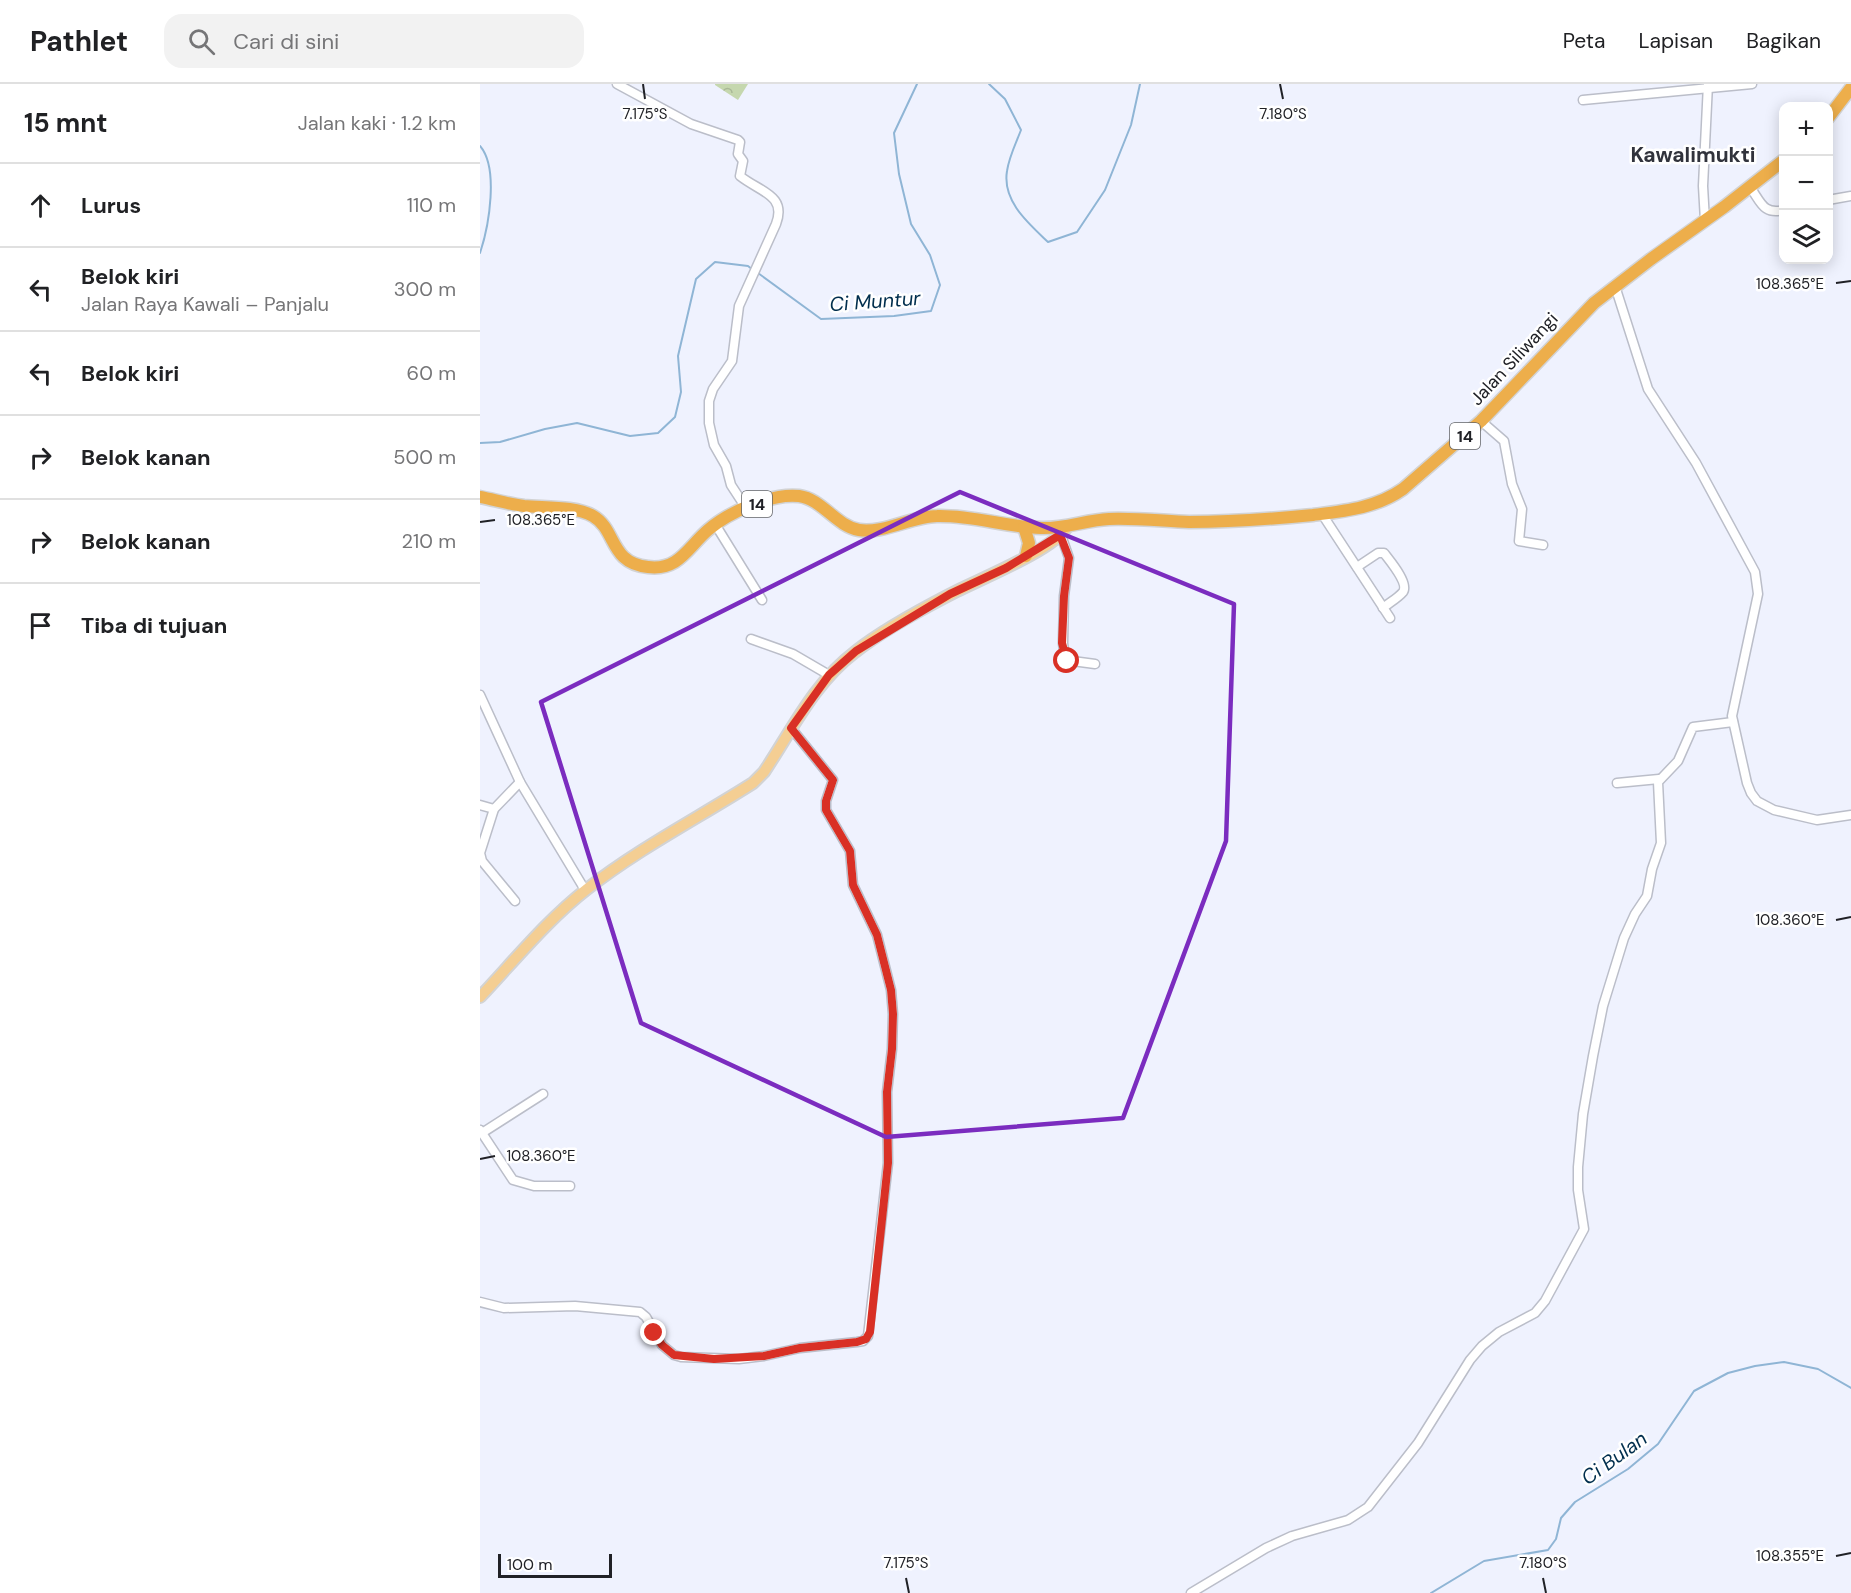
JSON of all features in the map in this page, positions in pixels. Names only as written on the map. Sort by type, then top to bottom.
[{"type":"highway","points":[[1833,111],[1851,88]]},
{"type":"highway","name":"Jalan Siliwangi","points":[[1064,531],[1106,519],[1233,522],[1322,514],[1366,506],[1393,496],[1481,421],[1580,316],[1615,286],[1779,164]]},
{"type":"highway","name":"14","points":[[480,497],[524,506],[590,514],[603,526],[620,555],[628,561],[648,568],[667,566],[679,561],[714,524],[775,497],[807,497],[841,522],[858,530],[933,516],[971,516],[1024,527],[1064,531]]},
{"type":"highway","points":[[1024,527],[1029,543],[1026,556]]},
{"type":"main road","points":[[480,997],[564,908],[585,890],[612,870],[753,783],[764,772],[791,728],[829,675],[856,651],[950,594],[1026,556],[1064,531]]},
{"type":"street","points":[[616,84],[670,114],[739,141],[738,154],[743,161],[740,176],[777,201],[780,211],[776,224],[738,312],[732,361],[713,389],[709,409],[714,445],[726,466],[731,485],[746,508]]},
{"type":"street","points":[[1583,100],[1708,86],[1752,84]]},
{"type":"street","points":[[1705,221],[1703,193],[1708,86]]},
{"type":"street","points":[[1750,187],[1768,211],[1773,213],[1779,211]]},
{"type":"street","points":[[1833,199],[1851,196]]},
{"type":"street","points":[[1615,286],[1648,389],[1688,451],[1755,572],[1758,594],[1732,722],[1746,783],[1751,793],[1767,807],[1810,819],[1824,820],[1851,815]]},
{"type":"street","points":[[1481,421],[1504,441],[1512,484],[1522,509],[1519,540],[1543,545]]},
{"type":"street","points":[[1322,514],[1390,618]]},
{"type":"street","points":[[714,524],[762,600]]},
{"type":"street","points":[[1064,531],[1069,558],[1064,596],[1062,643],[1065,660],[1095,664]]},
{"type":"street","points":[[1357,567],[1378,553],[1382,553],[1402,580],[1405,587],[1403,592],[1383,608]]},
{"type":"street","points":[[752,639],[793,654],[829,675]]},
{"type":"street","points":[[480,695],[520,782],[585,890]]},
{"type":"street","points":[[1191,1593],[1266,1548],[1292,1536],[1348,1520],[1368,1507],[1418,1443],[1470,1360],[1499,1332],[1535,1313],[1545,1301],[1584,1229],[1578,1190],[1583,1114],[1603,1006],[1624,938],[1635,914],[1647,896],[1652,869],[1661,843],[1657,789],[1659,779],[1678,761],[1693,727],[1732,722]]},
{"type":"street","points":[[480,1302],[504,1308],[575,1306],[637,1311],[646,1317],[658,1341],[668,1351],[681,1357],[696,1359],[739,1359],[764,1356],[800,1348],[863,1341],[868,1336],[888,1163],[887,1092],[893,1035],[892,1002],[877,935],[854,889],[850,851],[826,810],[826,801],[833,780],[791,728]]},
{"type":"street","points":[[1617,783],[1659,779]]},
{"type":"street","points":[[515,901],[480,856],[494,809],[520,782]]},
{"type":"street","points":[[480,805],[494,809]]},
{"type":"street","points":[[543,1094],[481,1132],[509,1175],[517,1182],[534,1186],[570,1186]]},
{"type":"highlighted area","points":[[960,492],[1234,604],[1226,841],[1123,1118],[886,1137],[641,1023],[541,702]]},
{"type":"green space","points":[[715,84],[748,84],[738,100],[715,85]]},
{"type":"waterway","name":"Ci Muntur","points":[[758,273],[821,319],[894,316],[931,311],[940,285],[930,255],[911,224],[899,174],[894,133],[917,84]]},
{"type":"waterway","name":"Ci Muntur","points":[[989,84],[1005,99],[1021,130],[1008,166],[1008,192],[1018,211],[1048,242],[1077,232],[1105,190],[1131,125],[1140,84]]},
{"type":"waterway","name":"Ci Muntur","points":[[480,146],[486,156],[491,182],[489,213],[480,253]]},
{"type":"waterway","name":"Ci Muntur","points":[[480,443],[500,442],[545,429],[577,423],[630,436],[658,433],[675,417],[681,392],[678,356],[696,279],[715,262],[748,266],[753,270]]},
{"type":"waterway","name":"Ci Bulan","points":[[1431,1593],[1484,1561],[1548,1550],[1556,1539],[1561,1518],[1575,1502],[1628,1469],[1658,1444],[1694,1391],[1728,1373],[1784,1362],[1818,1369],[1851,1388]]},
{"type":"district","name":"Kawalimukti","points":[[1693,155]]},
{"type":"route","points":[[654,1333],[658,1341],[674,1355],[739,1359],[800,1348],[863,1341],[870,1332],[888,1163],[886,1107],[893,1035],[891,990],[877,935],[854,889],[850,851],[826,810],[825,805],[834,783],[833,780],[791,728],[823,682],[856,651],[950,594],[1006,568],[1060,535],[1069,558],[1065,579],[1062,643],[1067,661]]}]
